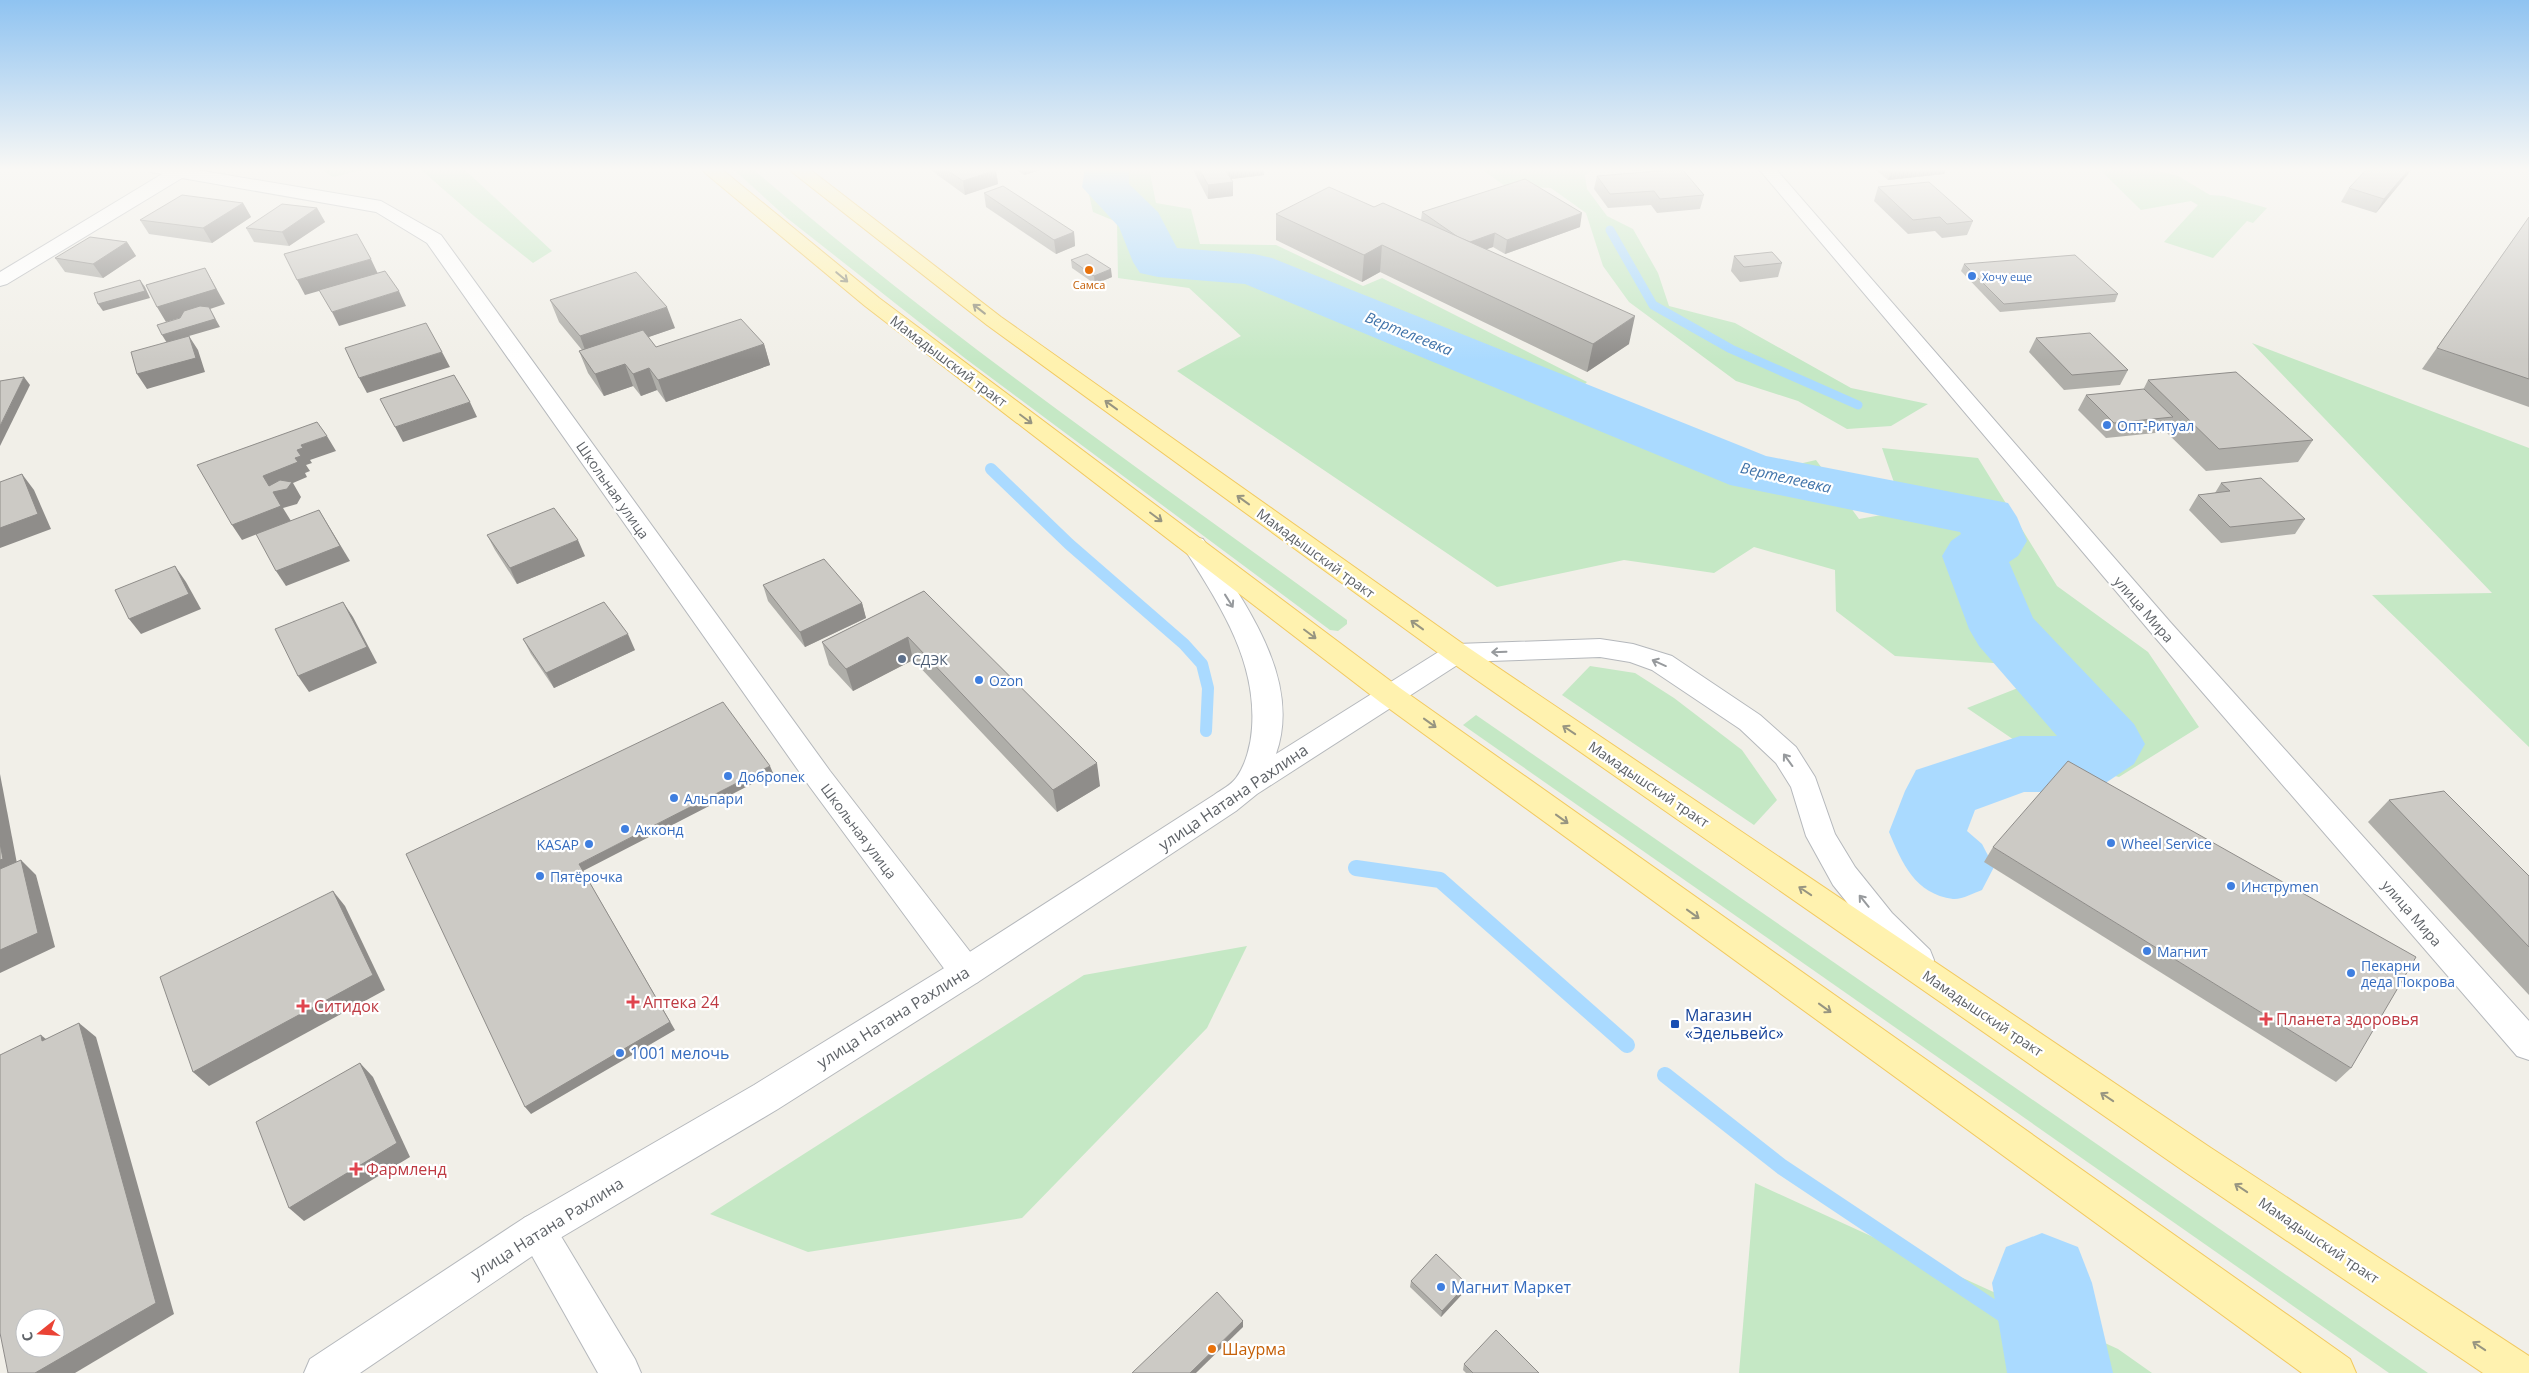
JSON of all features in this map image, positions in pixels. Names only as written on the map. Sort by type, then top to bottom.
[{"type":"main road","name":"Мамадышский тракт","points":[[787,232],[872,302],[1390,695],[2336,1373]]},
{"type":"main road","name":"Мамадышский тракт","points":[[880,232],[994,321],[1457,653],[2198,1160],[2519,1373]]},
{"type":"street","points":[[0,280],[73,232]]},
{"type":"street","name":"Школьная улица","points":[[422,232],[434,239],[820,780],[966,972]]},
{"type":"street","name":"улица Мира","points":[[1821,232],[2162,629],[2529,1045]]},
{"type":"street","points":[[1194,545],[1242,621],[1262,674],[1267,709],[1266,738],[1247,786]]},
{"type":"street","points":[[1457,653],[1600,648],[1633,653],[1662,664],[1750,722],[1786,755],[1805,785],[1821,836],[1844,876],[1881,922],[1946,987]]},
{"type":"street","name":"улица Натана Рахлина","points":[[324,1373],[536,1231],[766,1097],[966,972],[1225,803],[1247,786],[1457,653]]},
{"type":"street","points":[[536,1231],[621,1373]]},
{"type":"green space","points":[[494,232],[532,232],[552,251],[533,263]]},
{"type":"green space","points":[[805,232],[828,232],[969,344],[1347,620],[1347,624],[1338,631],[1330,630],[966,359]]},
{"type":"green space","points":[[1117,232],[1197,232],[1200,244],[1276,245],[1363,286],[1382,278],[1587,382],[1574,395],[1768,471],[1816,460],[1859,519],[1904,511],[1882,448],[1978,458],[2057,586],[2148,652],[2199,727],[2119,777],[2039,757],[1967,708],[2018,688],[2007,664],[1895,656],[1836,611],[1835,570],[1754,547],[1714,573],[1624,560],[1497,587],[1177,371],[1241,336],[1189,288],[1118,278]]},
{"type":"green space","points":[[1592,232],[1635,232],[1658,273],[1669,306],[1735,323],[1851,388],[1928,404],[1891,426],[1847,429],[1798,401],[1736,381],[1629,302],[1603,266]]},
{"type":"green space","points":[[2173,232],[2237,232],[2213,258],[2164,242]]},
{"type":"green space","points":[[2252,343],[2529,448],[2529,747],[2372,595],[2492,593]]},
{"type":"green space","points":[[1590,666],[1635,673],[1674,698],[1742,750],[1777,800],[1754,825],[1562,695]]},
{"type":"green space","points":[[1476,715],[2428,1373],[2389,1373],[1463,725]]},
{"type":"green space","points":[[1247,946],[1207,1028],[1022,1218],[808,1252],[710,1214],[1084,975]]},
{"type":"green space","points":[[1755,1183],[2118,1349],[2152,1373],[1739,1373]]},
{"type":"building","points":[[1042,232],[1074,232],[1054,240]]},
{"type":"building","points":[[1315,232],[1448,232],[1635,316],[1593,344],[1382,245],[1364,255]]},
{"type":"building","points":[[1451,232],[1529,232],[1507,240],[1495,233],[1470,242]]},
{"type":"building","points":[[2518,232],[2529,232],[2529,379],[2437,348]]},
{"type":"building","points":[[357,234],[371,259],[297,280],[284,254]]},
{"type":"building","points":[[90,237],[127,242],[93,264],[55,258]]},
{"type":"building","points":[[1772,252],[1782,263],[1744,267],[1734,256]]},
{"type":"building","points":[[1087,254],[1111,269],[1094,276],[1071,260]]},
{"type":"building","points":[[2075,255],[2118,294],[2004,304],[1964,264]]},
{"type":"building","points":[[205,268],[216,289],[157,307],[146,285]]},
{"type":"building","points":[[385,271],[399,291],[332,312],[319,290]]},
{"type":"building","points":[[636,272],[667,307],[580,336],[550,300]]},
{"type":"building","points":[[140,280],[145,291],[98,304],[94,293]]},
{"type":"building","points":[[200,306],[209,307],[215,319],[162,335],[157,325],[180,318],[184,311]]},
{"type":"building","points":[[741,319],[764,344],[658,380],[649,368],[633,374],[625,364],[595,374],[579,351],[643,330],[656,347]]},
{"type":"building","points":[[426,323],[442,352],[359,378],[345,348]]},
{"type":"building","points":[[2090,333],[2128,370],[2072,375],[2036,338]]},
{"type":"building","points":[[189,336],[196,358],[137,374],[131,352]]},
{"type":"building","points":[[2236,372],[2313,440],[2219,449],[2148,380]]},
{"type":"building","points":[[454,375],[470,402],[395,427],[380,399]]},
{"type":"building","points":[[24,377],[0,426],[0,381]]},
{"type":"building","points":[[2144,389],[2173,417],[2114,423],[2086,395]]},
{"type":"building","points":[[317,422],[327,436],[301,445],[303,448],[297,450],[301,456],[295,458],[298,462],[263,476],[269,486],[280,480],[292,482],[287,489],[273,492],[281,506],[232,525],[197,465]]},
{"type":"building","points":[[22,474],[38,514],[0,528],[0,482]]},
{"type":"building","points":[[2261,478],[2305,519],[2230,527],[2198,495],[2230,491],[2221,483]]},
{"type":"building","points":[[554,508],[578,540],[510,568],[487,535]]},
{"type":"building","points":[[319,510],[340,546],[276,571],[256,534]]},
{"type":"building","points":[[824,559],[862,603],[800,632],[763,585]]},
{"type":"building","points":[[175,566],[189,594],[129,619],[115,590]]},
{"type":"building","points":[[924,591],[1097,763],[1053,790],[908,637],[846,669],[822,642]]},
{"type":"building","points":[[343,602],[367,647],[298,676],[275,629]]},
{"type":"building","points":[[604,602],[628,634],[546,673],[523,639]]},
{"type":"building","points":[[723,702],[770,766],[579,864],[670,1022],[525,1107],[406,854]]},
{"type":"building","points":[[2068,761],[2416,957],[2351,1068],[1993,847]]},
{"type":"building","points":[[2444,791],[2529,876],[2529,947],[2389,800]]},
{"type":"building","points":[[0,843],[3,859],[0,860]]},
{"type":"building","points":[[21,860],[38,933],[0,950],[0,869]]},
{"type":"building","points":[[333,891],[373,975],[193,1072],[160,977]]},
{"type":"building","points":[[79,1023],[156,1303],[65,1356],[65,1308],[15,1308],[15,1358],[61,1358],[35,1373],[8,1373],[0,1333],[0,1055],[41,1035],[42,1041]]},
{"type":"building","points":[[360,1063],[397,1143],[289,1208],[256,1122]]},
{"type":"building","points":[[1436,1254],[1467,1284],[1442,1311],[1411,1281]]},
{"type":"building","points":[[1217,1292],[1243,1321],[1190,1373],[1132,1373]]},
{"type":"building","points":[[1496,1330],[1539,1373],[1473,1373],[1464,1364]]},
{"type":"waterway","name":"Вертелеевка","points":[[1145,232],[1158,262],[1254,269],[1751,472],[1986,517],[1995,541],[1974,556],[2003,629],[2108,744],[2077,764],[2020,764],[1943,791],[1928,832],[1937,852],[1954,867]]},
{"type":"waterway","points":[[1611,232],[1653,305],[1731,349],[1858,405]]},
{"type":"waterway","points":[[991,469],[1069,544],[1184,644],[1202,664],[1208,688],[1206,731]]},
{"type":"waterway","points":[[1356,868],[1440,880],[1627,1045]]},
{"type":"waterway","points":[[1665,1075],[1782,1167],[2055,1349]]},
{"type":"waterway","name":"Вертелеевка","points":[[2042,1283],[2060,1373]]},
{"type":"place","name":"Самса","points":[[1089,270]]},
{"type":"place","name":"Хочу еще","points":[[1972,276]]},
{"type":"place","name":"Опт-Ритуал","points":[[2107,425]]},
{"type":"place","name":"СДЭК","points":[[902,659]]},
{"type":"place","name":"Ozon","points":[[979,680]]},
{"type":"place","name":"Добропек","points":[[728,776]]},
{"type":"place","name":"Альпари","points":[[674,798]]},
{"type":"place","name":"Акконд","points":[[625,829]]},
{"type":"place","name":"Wheel Service","points":[[2111,843]]},
{"type":"place","name":"KASAP","points":[[589,844]]},
{"type":"place","name":"Пятёрочка","points":[[540,876]]},
{"type":"place","name":"Инструmen","points":[[2231,886]]},
{"type":"place","name":"Магнит","points":[[2147,951]]},
{"type":"place","name":"Пекарни деда Покрова","points":[[2351,973]]},
{"type":"place","name":"Аптека 24","points":[[633,1002]]},
{"type":"place","name":"Ситидок","points":[[303,1006]]},
{"type":"place","name":"Планета здоровья","points":[[2266,1019]]},
{"type":"place","name":"Магазин «Эдельвейс»","points":[[1675,1024]]},
{"type":"place","name":"1001 мелочь","points":[[620,1053]]},
{"type":"place","name":"Фармленд","points":[[356,1169]]},
{"type":"place","name":"Магнит Маркет","points":[[1441,1287]]},
{"type":"place","name":"Шаурма","points":[[1212,1349]]}]
